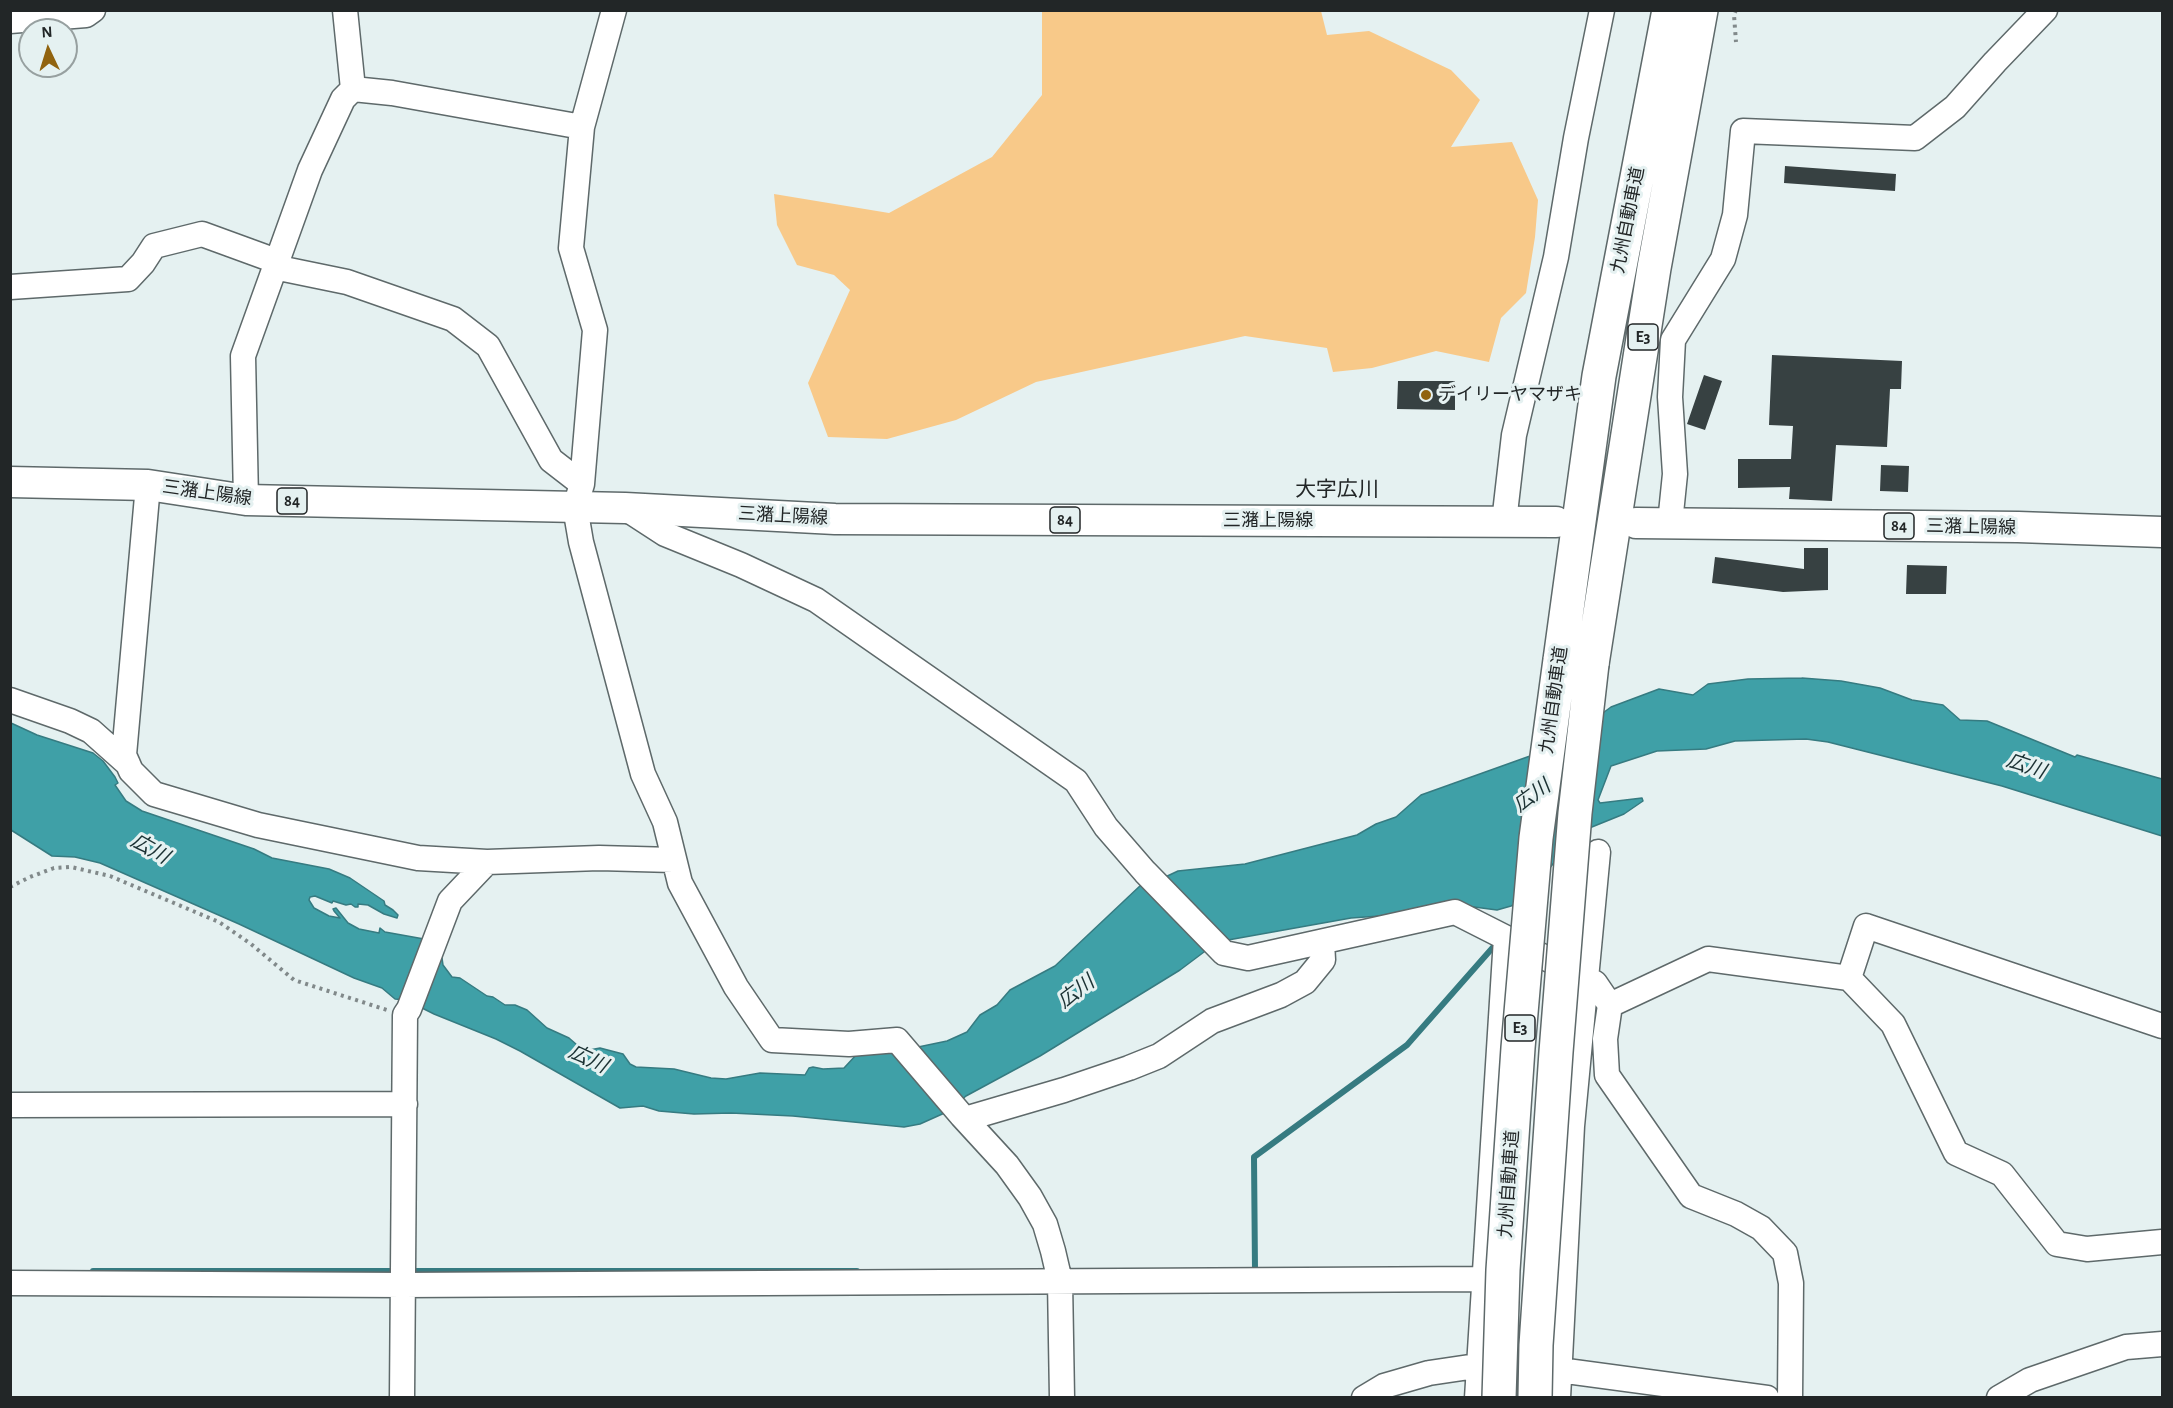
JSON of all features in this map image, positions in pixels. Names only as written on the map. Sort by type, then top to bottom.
[{"type":"highway","name":"九州自動車道","points":[[1499,1398],[1503,1270],[1518,1048],[1536,838],[1599,375],[1669,10]]},
{"type":"highway","name":"九州自動車道","points":[[1534,1398],[1556,1052],[1575,813],[1592,664],[1654,268],[1701,10]]},
{"type":"main road","name":"三潴上陽線","points":[[10,482],[148,485],[246,500],[579,495],[625,508],[835,519],[1556,522]]},
{"type":"main road","name":"三潴上陽線","points":[[1636,523],[2018,527],[2163,532]]},
{"type":"street","points":[[10,21],[86,15],[93,10]]},
{"type":"street","points":[[345,10],[354,89]]},
{"type":"street","points":[[614,10],[582,127],[571,248],[595,330],[579,495],[580,542],[644,774],[665,822],[680,883],[736,987],[772,1041],[849,1044],[897,1040],[1007,1165],[1030,1197],[1044,1224],[1060,1281],[1062,1398]]},
{"type":"street","points":[[1504,522],[1514,435],[1556,257],[1576,138],[1602,10]]},
{"type":"street","points":[[1670,523],[1675,474],[1670,397],[1673,340],[1723,259],[1735,215],[1743,131],[1915,138],[1955,107],[2045,10]]},
{"type":"street","points":[[246,500],[243,356],[310,170],[343,99],[354,89],[392,93],[582,127]]},
{"type":"street","points":[[10,287],[128,279],[143,263],[154,246],[202,234],[275,264],[347,282],[453,319],[488,346],[551,460],[579,495]]},
{"type":"street","points":[[148,485],[124,754],[131,771],[154,794],[258,825],[418,858],[487,862],[599,858],[673,860]]},
{"type":"street","points":[[625,508],[665,534],[741,565],[816,600],[1076,781],[1106,827],[1145,872],[1224,953],[1248,958],[1455,912],[1595,983],[1610,1005],[1605,1039],[1607,1075],[1691,1196],[1736,1214],[1761,1228],[1785,1253],[1791,1283],[1790,1398]]},
{"type":"street","points":[[10,700],[70,721],[91,731],[128,764]]},
{"type":"street","points":[[1558,1398],[1572,1126],[1598,852]]},
{"type":"street","points":[[402,1398],[407,1012],[450,901],[487,862]]},
{"type":"street","points":[[1849,978],[1866,926],[2163,1026]]},
{"type":"street","points":[[1478,1398],[1478,1365],[1506,938]]},
{"type":"street","points":[[964,1118],[1064,1090],[1159,1056],[1212,1021],[1281,995],[1305,982],[1323,960],[1322,942]]},
{"type":"street","points":[[1610,1005],[1708,959],[1849,978],[1893,1024],[1956,1153],[2002,1174],[2058,1244],[2087,1249],[2163,1242]]},
{"type":"street","points":[[10,1105],[405,1104]]},
{"type":"street","points":[[10,1283],[403,1275],[1060,1281],[1484,1279]]},
{"type":"street","points":[[1999,1398],[2030,1380],[2126,1347],[2163,1344]]},
{"type":"street","points":[[1364,1398],[1384,1386],[1429,1373],[1478,1365],[1519,1365],[1767,1398]]},
{"type":"path","points":[[1736,10],[1734,15],[1736,42]]},
{"type":"path","points":[[10,887],[54,868],[71,867],[110,876],[219,922],[251,944],[294,981],[407,1012]]},
{"type":"shaded area","points":[[1042,11],[1321,11],[1327,35],[1369,31],[1451,70],[1480,100],[1451,147],[1512,142],[1538,200],[1535,237],[1526,293],[1501,318],[1489,362],[1436,351],[1372,368],[1333,372],[1327,348],[1245,336],[1036,382],[956,420],[887,439],[828,437],[808,383],[850,290],[834,275],[797,265],[777,225],[774,194],[889,213],[992,157],[1042,95]]},
{"type":"water","name":"広川","points":[[1802,678],[1841,681],[1880,688],[1912,700],[1943,705],[1960,720],[1987,721],[2075,757],[2077,755],[2162,779],[2162,836],[2002,786],[1828,742],[1806,739],[1735,741],[1706,749],[1657,751],[1611,766],[1598,800],[1600,803],[1642,798],[1643,801],[1624,814],[1582,831],[1524,900],[1497,910],[1459,905],[1394,915],[1351,918],[1228,940],[1208,949],[1180,970],[1040,1056],[966,1096],[949,1111],[920,1124],[904,1127],[793,1116],[694,1114],[659,1111],[643,1106],[620,1108],[496,1039],[406,1000],[395,999],[382,988],[354,978],[100,863],[75,857],[52,856],[11,830],[11,723],[37,735],[93,753],[103,761],[115,777],[118,783],[115,785],[126,801],[142,811],[254,849],[272,858],[329,869],[350,878],[384,901],[385,905],[398,915],[397,918],[368,905],[358,904],[358,907],[355,907],[351,904],[346,905],[333,901],[332,903],[315,896],[310,897],[309,900],[314,908],[329,916],[340,918],[333,909],[336,908],[348,923],[359,929],[379,933],[380,928],[385,932],[424,939],[442,958],[443,965],[452,977],[460,978],[505,1005],[515,1005],[527,1010],[547,1028],[569,1038],[584,1051],[600,1048],[623,1054],[630,1064],[636,1067],[674,1069],[711,1078],[726,1079],[760,1073],[805,1075],[809,1068],[813,1067],[844,1068],[857,1054],[899,1051],[947,1041],[967,1032],[980,1015],[997,1005],[1010,990],[1055,966],[1142,884],[1178,871],[1245,864],[1357,835],[1376,824],[1396,817],[1421,795],[1558,746],[1611,707],[1659,689],[1693,695],[1708,684],[1748,679]]},
{"type":"building","points":[[1785,166],[1896,174],[1895,191],[1784,183]]},
{"type":"building","points":[[1772,355],[1902,361],[1901,389],[1890,389],[1887,447],[1836,445],[1832,501],[1789,499],[1790,487],[1738,488],[1738,459],[1791,459],[1793,426],[1769,425]]},
{"type":"building","points":[[1704,375],[1722,381],[1705,430],[1687,424]]},
{"type":"building","name":"デイリーヤマザキ","points":[[1398,381],[1455,381],[1455,410],[1397,409]]},
{"type":"building","points":[[1881,465],[1909,466],[1908,492],[1880,491]]},
{"type":"building","points":[[1804,548],[1828,548],[1828,590],[1783,592],[1712,583],[1715,557],[1804,569]]},
{"type":"building","points":[[1907,565],[1947,566],[1946,594],[1906,594]]},
{"type":"waterway","points":[[1248,1270],[1255,1270],[1254,1157],[1407,1045],[1495,945],[1495,942]]},
{"type":"waterway","points":[[93,1271],[398,1271]]},
{"type":"waterway","points":[[408,1271],[857,1271]]},
{"type":"place","name":"デイリーヤマザキ","points":[[1426,395]]},
{"type":"district","name":"大字広川","points":[[1337,490]]}]
